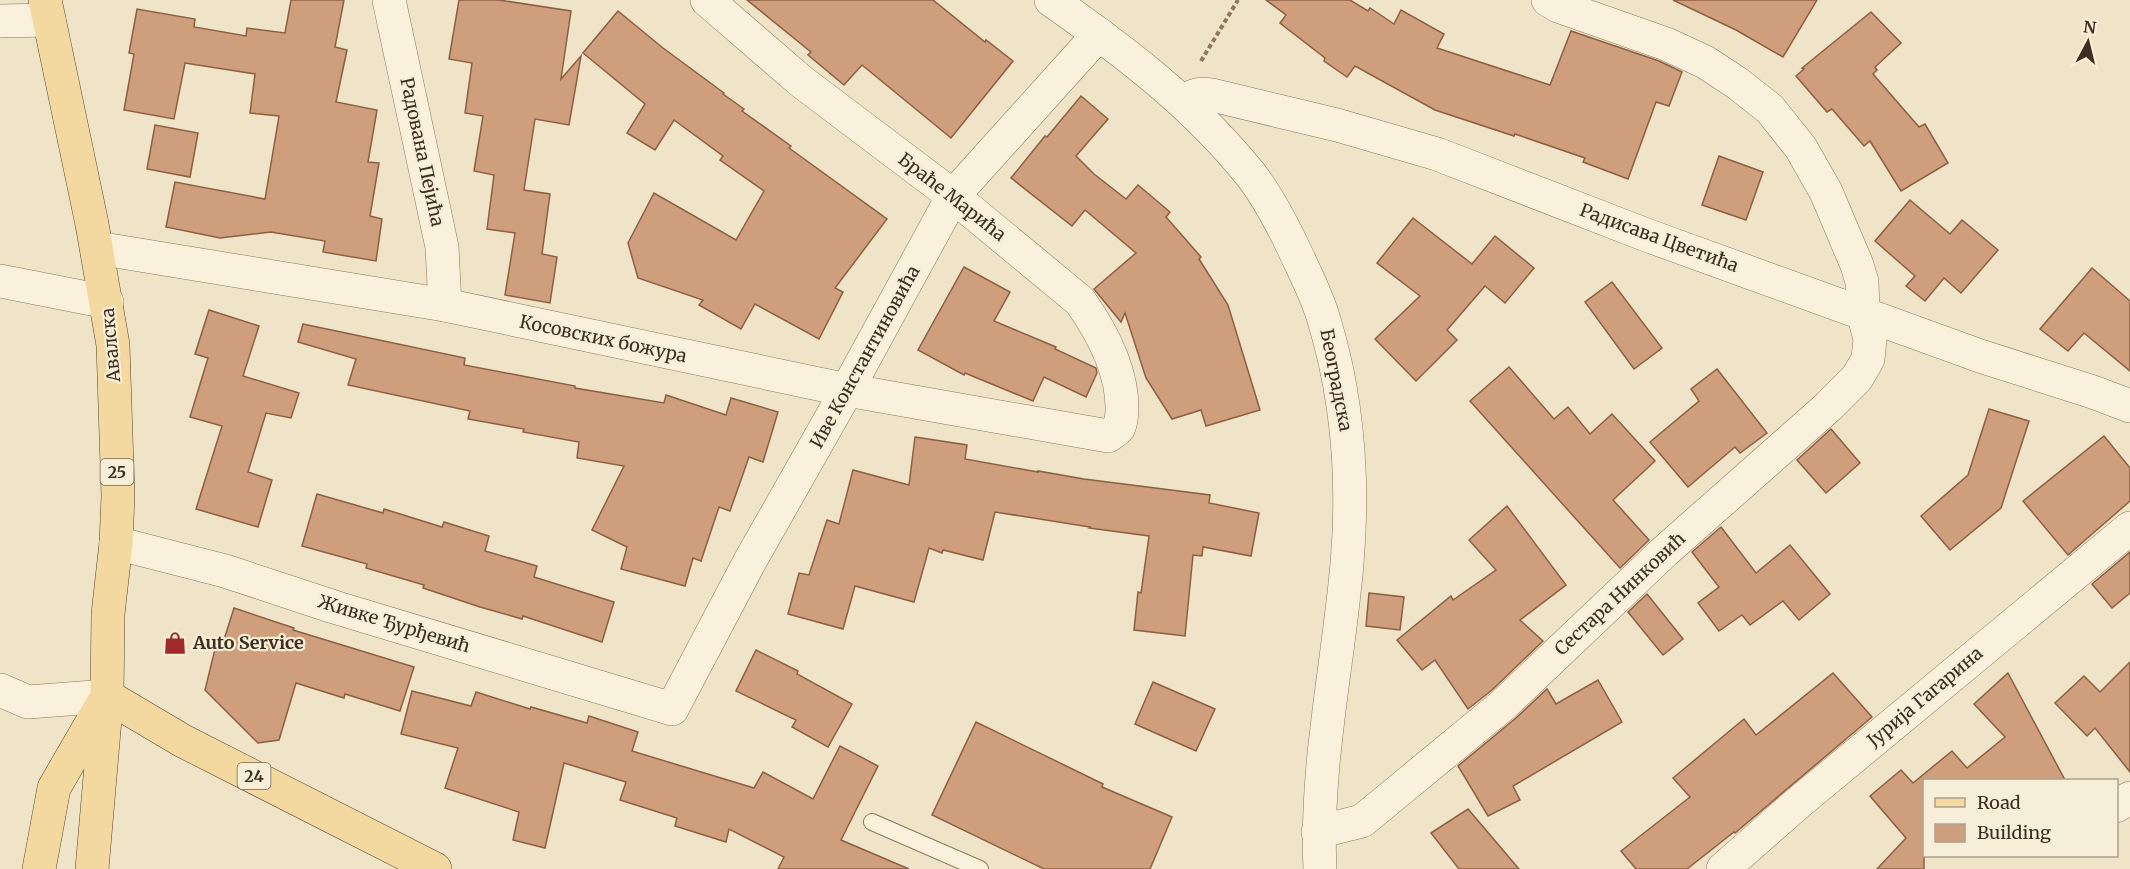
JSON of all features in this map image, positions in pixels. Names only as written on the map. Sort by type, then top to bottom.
[{"type":"main road","name":"Авалска","points":[[47,10],[97,248],[113,345],[118,496],[116,543],[108,614],[107,696],[92,869]]},
{"type":"main road","name":"Авалска","points":[[39,869],[54,788],[107,696]]},
{"type":"main road","name":"24","points":[[107,696],[183,741],[402,860],[435,869]]},
{"type":"street","name":"Радована Пејића","points":[[389,0],[442,247],[445,305]]},
{"type":"street","name":"Браће Марића","points":[[707,0],[802,82],[953,196],[1080,301],[1093,320],[1115,368],[1122,392],[1122,415],[1119,427],[1108,436]]},
{"type":"street","name":"Београдска","points":[[1051,0],[1188,99],[1270,201],[1305,272],[1324,318],[1342,396],[1348,434],[1350,472],[1347,565],[1322,773],[1318,832],[1320,869]]},
{"type":"street","name":"Сестара Нинковић","points":[[1318,832],[1362,821],[1504,704],[1664,552],[1828,407],[1857,378],[1868,359],[1870,339],[1863,312],[1862,282],[1857,264],[1826,192],[1801,148],[1770,108],[1737,82],[1705,62],[1666,44],[1558,6],[1548,0]]},
{"type":"street","points":[[0,21],[47,10]]},
{"type":"street","name":"Иве Константиновића","points":[[672,709],[750,561],[953,196],[1099,34]]},
{"type":"street","name":"Радисава Цветића","points":[[1188,99],[1203,93],[1258,105],[1437,154],[1649,236],[1980,356],[2130,406]]},
{"type":"street","name":"Косовских божура","points":[[97,248],[445,305],[847,390],[1108,436]]},
{"type":"street","points":[[0,281],[107,302]]},
{"type":"street","name":"Јурија Гагарина","points":[[1723,869],[1798,803],[2130,528]]},
{"type":"street","name":"Живке Ђурђевић","points":[[116,543],[225,571],[334,607],[672,709]]},
{"type":"street","points":[[0,690],[28,702],[107,696]]},
{"type":"lane","points":[[872,822],[980,869]]},
{"type":"path","points":[[1188,99],[1203,58],[1238,0]]},
{"type":"building","points":[[291,0],[344,0],[335,47],[347,50],[336,102],[377,110],[368,162],[379,163],[370,216],[382,219],[376,261],[323,252],[325,241],[271,232],[220,238],[166,227],[175,182],[265,199],[279,116],[250,113],[255,74],[185,63],[174,119],[124,110],[134,54],[129,53],[137,9],[195,19],[194,27],[246,36],[247,28],[285,33]]},
{"type":"building","points":[[459,0],[499,0],[571,11],[561,79],[581,56],[569,125],[535,119],[524,190],[550,194],[542,254],[557,257],[550,303],[505,295],[515,233],[487,229],[494,175],[474,171],[483,116],[465,113],[472,63],[449,59]]},
{"type":"building","points":[[747,0],[933,0],[985,42],[986,40],[1013,61],[951,138],[862,65],[844,85],[808,55],[811,52]]},
{"type":"building","points":[[1266,0],[1350,0],[1368,11],[1370,8],[1394,24],[1401,10],[1444,34],[1437,48],[1550,85],[1571,31],[1659,61],[1682,72],[1669,106],[1656,102],[1628,179],[1583,162],[1585,158],[1435,110],[1355,66],[1347,77],[1324,61],[1325,58],[1280,23],[1286,15]]},
{"type":"building","points":[[1673,0],[1817,0],[1783,57],[1736,30]]},
{"type":"building","points":[[618,11],[744,109],[742,111],[791,146],[789,148],[887,219],[835,288],[843,292],[819,339],[755,304],[741,329],[699,305],[703,300],[638,278],[628,243],[654,193],[736,240],[764,191],[720,160],[723,156],[674,120],[655,150],[627,133],[645,104],[583,53]]},
{"type":"building","points":[[1871,12],[1901,43],[1875,67],[1877,70],[1873,74],[1919,127],[1925,124],[1948,163],[1901,191],[1870,141],[1864,146],[1832,109],[1827,112],[1796,76],[1804,69],[1802,68]]},
{"type":"building","points":[[1081,96],[1108,119],[1076,156],[1094,174],[1126,199],[1138,185],[1170,212],[1166,217],[1201,257],[1199,259],[1228,305],[1260,410],[1206,426],[1201,410],[1172,419],[1146,378],[1125,313],[1121,322],[1094,289],[1136,253],[1085,210],[1072,226],[1011,178]]},
{"type":"building","points":[[155,125],[198,133],[190,177],[147,169]]},
{"type":"building","points":[[1719,156],[1763,172],[1746,220],[1702,205]]},
{"type":"building","points":[[1910,200],[1950,234],[1962,220],[1998,250],[1961,293],[1944,278],[1925,301],[1906,286],[1915,276],[1875,241]]},
{"type":"building","points":[[1413,218],[1472,264],[1495,236],[1534,268],[1505,303],[1485,286],[1447,330],[1457,340],[1416,381],[1375,339],[1420,296],[1377,263]]},
{"type":"building","points":[[964,267],[1010,292],[994,321],[1056,347],[1055,349],[1096,368],[1097,373],[1086,397],[1044,377],[1033,401],[965,373],[964,375],[918,350]]},
{"type":"building","points":[[2092,268],[2130,301],[2130,371],[2084,333],[2068,351],[2040,329]]},
{"type":"building","points":[[1612,282],[1662,348],[1634,369],[1585,302]]},
{"type":"building","points":[[209,310],[259,326],[243,376],[299,393],[291,418],[266,413],[248,472],[272,480],[258,527],[196,509],[222,426],[190,417],[208,358],[195,354]]},
{"type":"building","points":[[303,324],[465,358],[464,365],[575,386],[575,388],[664,403],[666,395],[726,415],[731,398],[778,412],[763,462],[749,457],[730,511],[719,507],[701,561],[693,558],[685,586],[621,569],[627,547],[592,530],[624,466],[577,458],[579,442],[468,419],[470,411],[348,385],[356,359],[298,342]]},
{"type":"building","points":[[1509,367],[1554,419],[1568,407],[1590,434],[1612,414],[1655,461],[1613,500],[1649,540],[1620,568],[1470,401]]},
{"type":"building","points":[[1717,369],[1767,433],[1740,453],[1735,447],[1688,487],[1650,442],[1699,401],[1691,389]]},
{"type":"building","points":[[1989,409],[2029,421],[2001,508],[1950,550],[1921,516],[1968,475]]},
{"type":"building","points":[[1831,429],[1860,463],[1826,493],[1797,460]]},
{"type":"building","points":[[2104,436],[2130,468],[2130,501],[2068,555],[2023,501]]},
{"type":"building","points":[[915,437],[967,445],[965,459],[1084,479],[1210,495],[1209,503],[1259,513],[1251,556],[1203,547],[1202,556],[1193,555],[1185,636],[1134,630],[1138,592],[1141,593],[1149,536],[995,512],[983,560],[943,550],[942,553],[929,548],[914,602],[855,586],[843,629],[788,614],[799,573],[809,575],[827,520],[839,524],[853,470],[909,485]]},
{"type":"building","points":[[317,494],[383,513],[384,509],[442,527],[444,522],[489,536],[485,551],[537,566],[534,577],[614,602],[602,642],[523,616],[522,619],[480,607],[423,588],[424,585],[366,568],[367,564],[302,546]]},
{"type":"building","points":[[1507,506],[1566,585],[1520,620],[1543,641],[1492,690],[1468,709],[1435,660],[1422,670],[1397,640],[1451,596],[1453,600],[1496,570],[1469,540]]},
{"type":"building","points":[[1721,527],[1756,573],[1790,545],[1830,594],[1799,620],[1783,601],[1750,625],[1742,615],[1719,631],[1698,603],[1719,587],[1692,552]]},
{"type":"building","points":[[2130,552],[2130,593],[2112,608],[2092,584]]},
{"type":"building","points":[[1369,593],[1404,597],[1400,630],[1366,626]]},
{"type":"building","points":[[1647,594],[1683,639],[1663,655],[1628,612]]},
{"type":"building","points":[[234,608],[294,628],[293,630],[414,667],[400,711],[345,694],[344,698],[296,683],[279,740],[258,743],[205,690],[216,645],[222,646]]},
{"type":"building","points":[[756,650],[798,671],[797,674],[852,704],[828,747],[792,727],[796,720],[736,691]]},
{"type":"building","points":[[2130,662],[2130,772],[2095,728],[2087,736],[2055,703],[2084,676],[2100,692]]},
{"type":"building","points":[[1833,673],[1872,717],[1735,833],[1687,869],[1636,869],[1621,851],[1690,797],[1673,778],[1744,719],[1756,735]]},
{"type":"building","points":[[2008,673],[2064,779],[1923,779],[1924,869],[1877,869],[1906,838],[1870,796],[1901,770],[1913,783],[1952,751],[1967,768],[2005,737],[1974,704]]},
{"type":"building","points":[[1598,680],[1622,722],[1513,786],[1520,800],[1488,816],[1458,766],[1547,689],[1556,704]]},
{"type":"building","points":[[1153,682],[1215,709],[1196,751],[1135,724]]},
{"type":"building","points":[[412,691],[471,706],[476,692],[530,709],[531,707],[587,723],[589,716],[638,732],[632,751],[754,788],[763,772],[813,799],[840,746],[878,766],[841,840],[909,869],[778,869],[784,857],[729,829],[726,842],[675,826],[677,818],[620,800],[626,782],[564,763],[545,848],[513,840],[519,812],[445,788],[458,748],[401,734]]},
{"type":"building","points":[[976,722],[1103,784],[1102,787],[1172,817],[1150,869],[1044,869],[932,815]]},
{"type":"building","points":[[1468,809],[1519,869],[1459,869],[1431,833]]},
{"type":"place","name":"Auto Service","points":[[175,643]]}]
